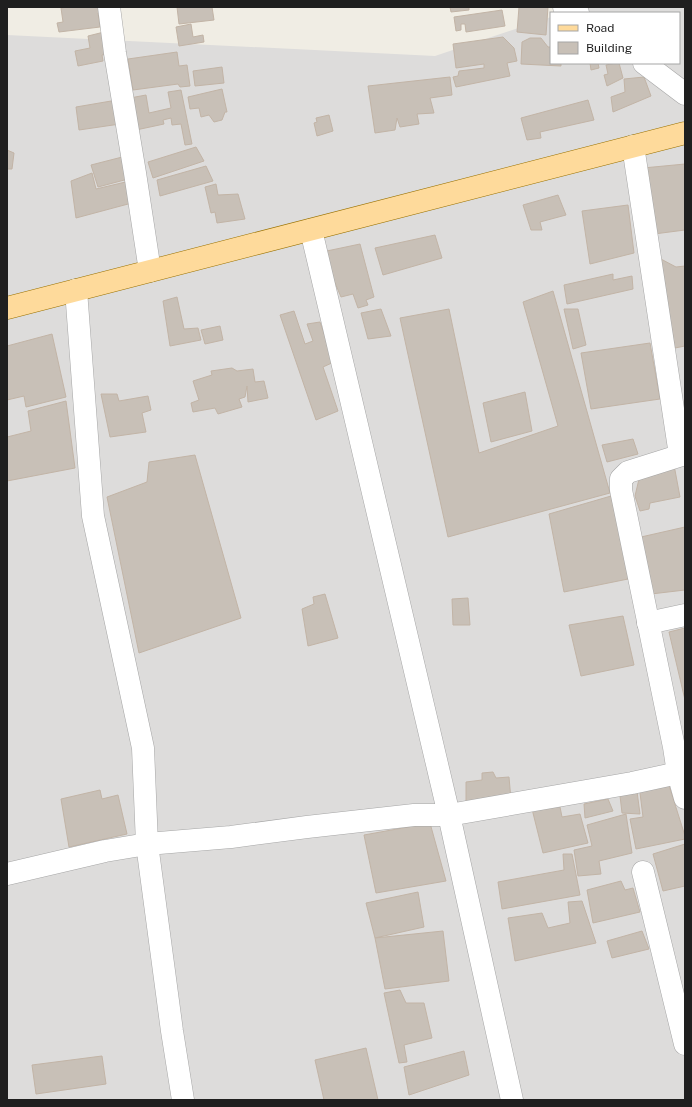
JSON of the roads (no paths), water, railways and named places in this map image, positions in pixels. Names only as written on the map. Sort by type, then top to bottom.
[{"type":"main road","points":[[7,308],[685,133]]},
{"type":"street","points":[[109,7],[115,54],[150,271]]},
{"type":"street","points":[[564,7],[577,12]]},
{"type":"street","points":[[645,64],[685,94]]},
{"type":"street","points":[[633,146],[682,455],[628,472],[621,479],[621,490],[678,773],[685,798]]},
{"type":"street","points":[[311,230],[449,815],[512,1100]]},
{"type":"street","points":[[76,290],[93,516],[143,748],[147,844],[172,1031],[183,1100]]},
{"type":"street","points":[[648,623],[685,615]]},
{"type":"street","points":[[7,874],[105,851],[147,844],[231,837],[315,826],[414,816],[449,815],[632,783],[678,773]]},
{"type":"street","points":[[643,872],[685,1044]]}]
